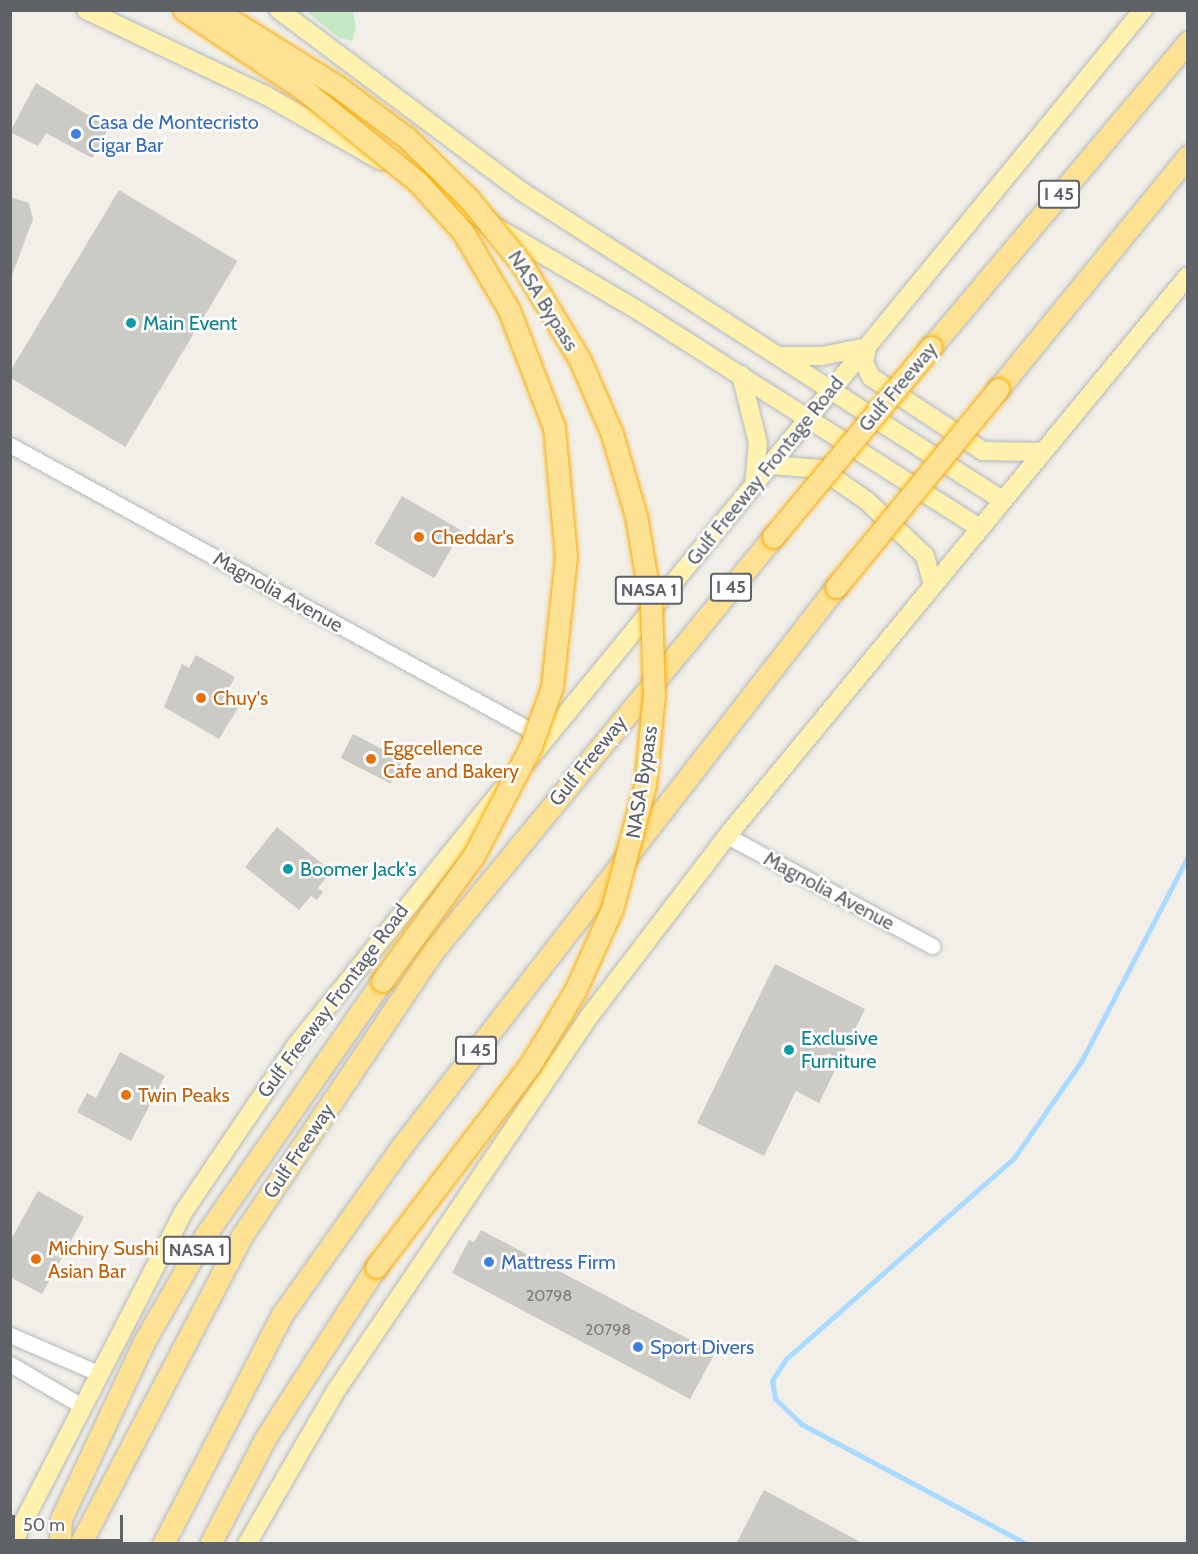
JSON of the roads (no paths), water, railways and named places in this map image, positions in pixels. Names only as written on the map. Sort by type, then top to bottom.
[{"type":"highway","name":"NASA Bypass","points":[[60,1544],[62,1519],[145,1340],[206,1234],[382,981],[474,855],[531,746],[552,687],[566,556],[554,427],[509,310],[463,232],[418,182],[303,89],[184,10]]},
{"type":"highway","name":"NASA Bypass","points":[[210,1544],[266,1437],[376,1267],[530,1065],[575,991],[612,909],[645,785],[654,694],[651,605],[636,516],[612,434],[580,360],[521,262],[469,198],[407,138],[338,87],[215,10]]},
{"type":"highway","name":"Gulf Freeway","points":[[80,1544],[242,1237],[434,950],[773,537],[1188,42]]},
{"type":"highway","name":"I 45","points":[[163,1544],[281,1316],[401,1147],[836,587],[1188,156]]},
{"type":"main road","name":"NASA Bypass","points":[[86,10],[266,95],[514,236],[741,375],[979,528]]},
{"type":"main road","points":[[279,10],[521,190],[1002,501]]},
{"type":"main road","name":"Gulf Freeway Frontage Road","points":[[12,1544],[184,1211],[295,1047],[407,902],[546,739],[1142,11]]},
{"type":"main road","points":[[246,1544],[336,1389],[588,1017],[727,836],[1188,276]]},
{"type":"main road","points":[[778,356],[822,356],[867,347],[864,362],[871,377],[983,451],[1042,452]]},
{"type":"main road","points":[[741,375],[758,443],[754,485]]},
{"type":"main road","points":[[770,465],[821,469],[867,501],[925,556],[933,585]]},
{"type":"street","name":"Magnolia Avenue","points":[[10,445],[546,739]]},
{"type":"street","name":"Magnolia Avenue","points":[[727,836],[932,946]]},
{"type":"street","points":[[10,1335],[100,1374]]},
{"type":"street","points":[[10,1364],[82,1407]]},
{"type":"waterway","points":[[1026,1544],[802,1425],[775,1399],[772,1381],[786,1359],[1014,1158],[1082,1060],[1188,856]]},
{"type":"place","name":"Casa de Montecristo Cigar Bar","points":[[76,134]]},
{"type":"place","name":"Main Event","points":[[131,323]]},
{"type":"place","name":"Cheddar's","points":[[419,537]]},
{"type":"place","name":"Chuy's","points":[[201,698]]},
{"type":"place","name":"Eggcellence Cafe and Bakery","points":[[371,759]]},
{"type":"place","name":"Boomer Jack's","points":[[288,869]]},
{"type":"place","name":"Exclusive Furniture","points":[[789,1050]]},
{"type":"place","name":"Twin Peaks","points":[[126,1095]]},
{"type":"place","name":"Michiry Sushi Asian Bar","points":[[36,1259]]},
{"type":"place","name":"Mattress Firm","points":[[489,1262]]},
{"type":"place","name":"Sport Divers","points":[[638,1347]]}]
